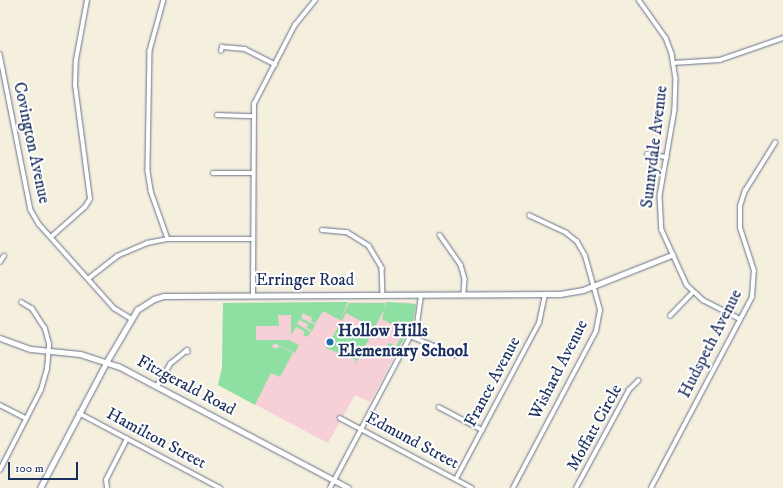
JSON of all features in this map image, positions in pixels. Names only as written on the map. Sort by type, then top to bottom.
[{"type":"main road","name":"Fitzgerald Road","points":[[0,338],[31,349],[80,354],[107,361],[348,488]]},
{"type":"main road","name":"Erringer Road","points":[[40,488],[107,361]]},
{"type":"street","points":[[51,237],[85,207],[90,199],[75,85],[76,60],[87,0]]},
{"type":"street","points":[[164,0],[150,51],[148,172],[151,191],[168,239]]},
{"type":"street","points":[[253,295],[253,116],[258,93],[298,19],[315,0]]},
{"type":"street","name":"Sunnydale Avenue","points":[[639,0],[658,23],[673,63],[676,94],[660,207],[662,230],[682,277],[693,292],[740,319]]},
{"type":"street","points":[[673,63],[720,60],[783,38]]},
{"type":"street","points":[[221,51],[222,47],[245,48],[275,64]]},
{"type":"street","name":"Covington Avenue","points":[[0,54],[28,202],[35,218],[114,308],[130,318]]},
{"type":"street","points":[[217,114],[253,116]]},
{"type":"street","name":"Hudspeth Avenue","points":[[650,488],[752,297],[755,278],[753,263],[740,228],[740,206],[745,191],[775,143]]},
{"type":"street","points":[[647,154],[667,157]]},
{"type":"street","points":[[214,173],[253,173]]},
{"type":"street","name":"Wishard Avenue","points":[[513,488],[596,332],[600,310],[595,286],[585,256],[576,242],[566,233],[530,216]]},
{"type":"street","points":[[322,230],[347,232],[369,246],[382,268],[383,295]]},
{"type":"street","points":[[440,235],[461,265],[464,279],[464,295]]},
{"type":"street","points":[[88,279],[126,251],[147,243],[168,239],[253,239]]},
{"type":"street","name":"Erringer Road","points":[[107,361],[130,318],[145,303],[164,296],[545,295],[572,293],[595,286],[672,255]]},
{"type":"street","points":[[0,262],[4,256]]},
{"type":"street","points":[[670,316],[693,292]]},
{"type":"street","points":[[330,488],[420,315],[421,295]]},
{"type":"street","name":"France Avenue","points":[[456,479],[539,322],[545,295]]},
{"type":"street","points":[[0,468],[45,380],[49,352],[48,337],[42,323],[32,309],[22,303]]},
{"type":"street","points":[[410,336],[456,355]]},
{"type":"street","points":[[157,386],[170,364],[186,350],[188,352]]},
{"type":"street","name":"Moffatt Circle","points":[[576,488],[629,390],[638,381]]},
{"type":"street","points":[[0,405],[26,418]]},
{"type":"street","points":[[439,407],[482,430]]},
{"type":"street","name":"Hamilton Street","points":[[79,413],[220,488]]},
{"type":"street","name":"Edmund Street","points":[[340,418],[472,488]]},
{"type":"street","points":[[106,488],[106,480],[127,439]]},
{"type":"shaded area","points":[[407,302],[416,304],[413,321],[370,402],[355,395],[328,443],[218,385],[222,368],[223,303]]},
{"type":"green space","points":[[348,302],[340,320],[323,311],[315,324],[311,321],[312,318],[303,313],[301,318],[315,325],[312,331],[307,328],[308,324],[299,320],[297,324],[311,332],[307,337],[303,335],[305,332],[296,327],[291,335],[291,315],[278,315],[279,326],[256,326],[256,340],[289,340],[299,345],[295,353],[274,343],[272,347],[276,349],[279,346],[293,353],[280,377],[271,373],[255,405],[218,385],[222,368],[223,303]]},
{"type":"green space","points":[[386,302],[416,304],[413,321],[397,351],[387,346],[389,343],[396,346],[404,331],[397,327],[401,318],[395,326],[382,319]]},
{"type":"green space","points":[[349,303],[385,303],[384,310],[374,328],[346,313],[342,321],[340,320]]},
{"type":"green space","points":[[341,322],[370,337],[354,366],[356,360],[326,348]]},
{"type":"place","name":"Hollow Hills Elementary School","points":[[330,342]]}]
